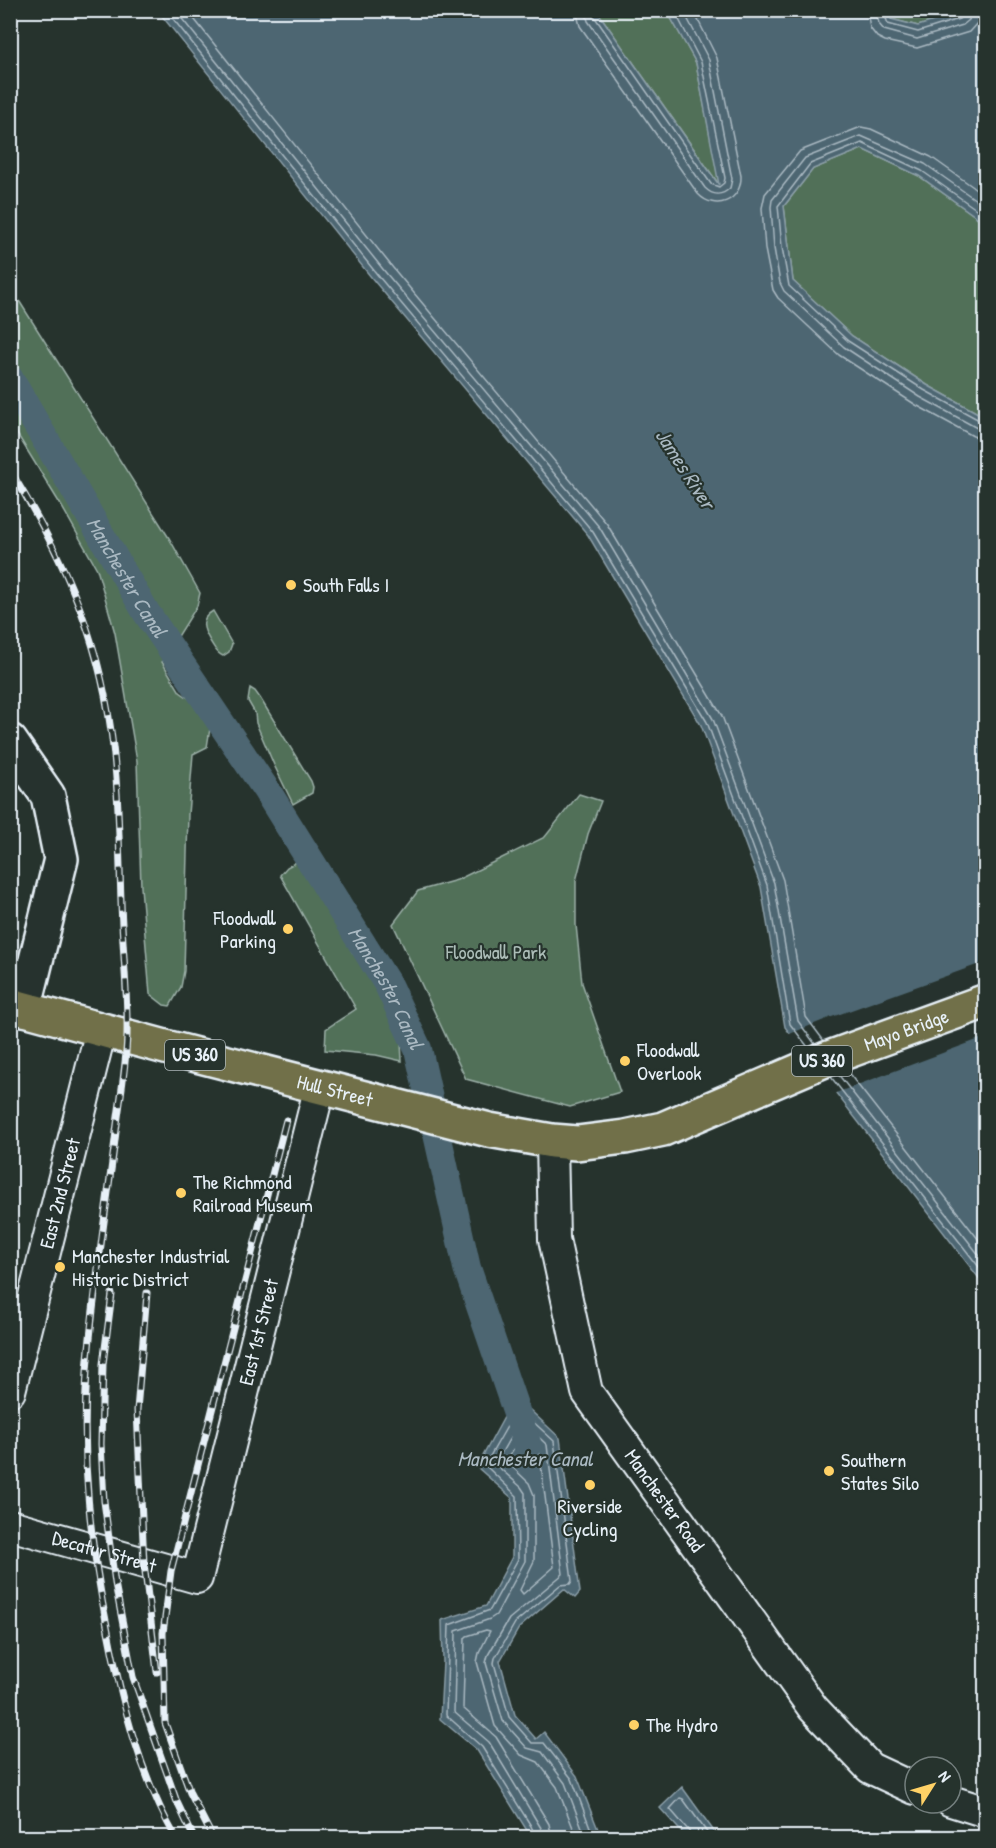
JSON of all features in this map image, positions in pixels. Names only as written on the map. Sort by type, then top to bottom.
[{"type":"main road","name":"Mayo Bridge","points":[[663,1129],[829,1058],[986,1001]]},
{"type":"main road","name":"Hull Street","points":[[17,1007],[489,1130],[552,1142],[598,1141],[663,1129]]},
{"type":"street","points":[[10,741],[48,796],[61,859],[17,1007]]},
{"type":"street","name":"East 2nd Street","points":[[10,1391],[101,1030]]},
{"type":"street","name":"East 1st Street","points":[[197,1578],[320,1086]]},
{"type":"street","name":"Manchester Road","points":[[552,1142],[554,1239],[587,1392],[813,1708],[870,1768],[903,1783]]},
{"type":"street","name":"Decatur Street","points":[[10,1525],[197,1578]]},
{"type":"street","points":[[963,1805],[986,1812]]},
{"type":"green space","points":[[597,11],[667,11],[696,63],[720,186]]},
{"type":"green space","points":[[888,11],[966,11],[918,26],[891,19]]},
{"type":"green space","points":[[862,149],[919,176],[985,223],[985,417],[927,385],[852,336],[793,281],[784,206],[813,169]]},
{"type":"green space","points":[[11,288],[169,538],[200,593],[197,606],[162,662],[180,692],[201,707],[211,722],[207,747],[193,754],[188,814],[184,971],[181,987],[170,1006],[164,1005],[150,994],[141,887],[137,761],[115,633],[97,569],[11,424]]},
{"type":"green space","points":[[213,611],[232,644],[229,652],[223,656],[215,650],[204,628],[206,617]]},
{"type":"green space","points":[[250,688],[260,698],[311,781],[312,793],[293,804],[256,723],[255,713],[248,701]]},
{"type":"green space","name":"Floodwall Park","points":[[579,794],[601,801],[588,834],[576,881],[576,925],[582,983],[620,1092],[570,1107],[466,1079],[393,924],[418,891],[457,880],[545,837]]},
{"type":"green space","points":[[302,859],[334,910],[352,952],[390,1001],[400,1023],[402,1061],[376,1055],[325,1050],[326,1029],[356,1009],[280,875],[287,867]]},
{"type":"water","name":"James River","points":[[158,11],[597,11],[719,185],[696,63],[667,11],[888,11],[891,19],[918,26],[966,11],[985,12],[985,223],[919,176],[862,149],[813,169],[784,206],[793,281],[852,336],[927,385],[985,417],[985,1286],[785,1027],[761,887],[701,725],[588,535],[375,282]]},
{"type":"water","name":"Manchester Canal","points":[[508,1410],[530,1410],[560,1438],[580,1592],[575,1598],[564,1589],[519,1628],[500,1661],[515,1715],[536,1739],[544,1732],[577,1776],[601,1837],[531,1837],[477,1750],[440,1719],[443,1662],[442,1620],[486,1606],[512,1557],[512,1498],[477,1467]]},
{"type":"water","points":[[682,1787],[718,1837],[686,1837],[660,1808]]},
{"type":"pier","points":[[985,962],[985,1037],[833,1094],[787,1035],[829,1018]]},
{"type":"waterway","name":"Manchester Canal","points":[[10,379],[146,612],[267,791],[388,985],[418,1049],[467,1268],[528,1446]]},
{"type":"railway","points":[[10,470],[45,532],[75,595],[97,661],[114,752],[127,1035],[87,1371],[86,1470],[96,1566],[119,1685],[142,1763],[176,1838]]},
{"type":"railway","points":[[213,1838],[190,1793],[165,1723],[163,1633],[171,1571],[286,1120]]},
{"type":"railway","points":[[147,1293],[137,1410],[144,1563],[157,1672]]},
{"type":"railway","points":[[112,1294],[103,1364],[101,1444],[104,1501],[115,1583],[133,1677],[177,1802],[194,1838]]},
{"type":"place","name":"South Falls I","points":[[291,585]]},
{"type":"place","name":"Floodwall Parking","points":[[288,929]]},
{"type":"place","name":"Floodwall Overlook","points":[[625,1061]]},
{"type":"place","name":"The Richmond Railroad Museum","points":[[181,1193]]},
{"type":"place","name":"Manchester Industrial Historic District","points":[[60,1267]]},
{"type":"place","name":"Southern States Silo","points":[[829,1471]]},
{"type":"place","name":"Riverside Cycling","points":[[590,1485]]},
{"type":"place","name":"The Hydro","points":[[634,1725]]}]
